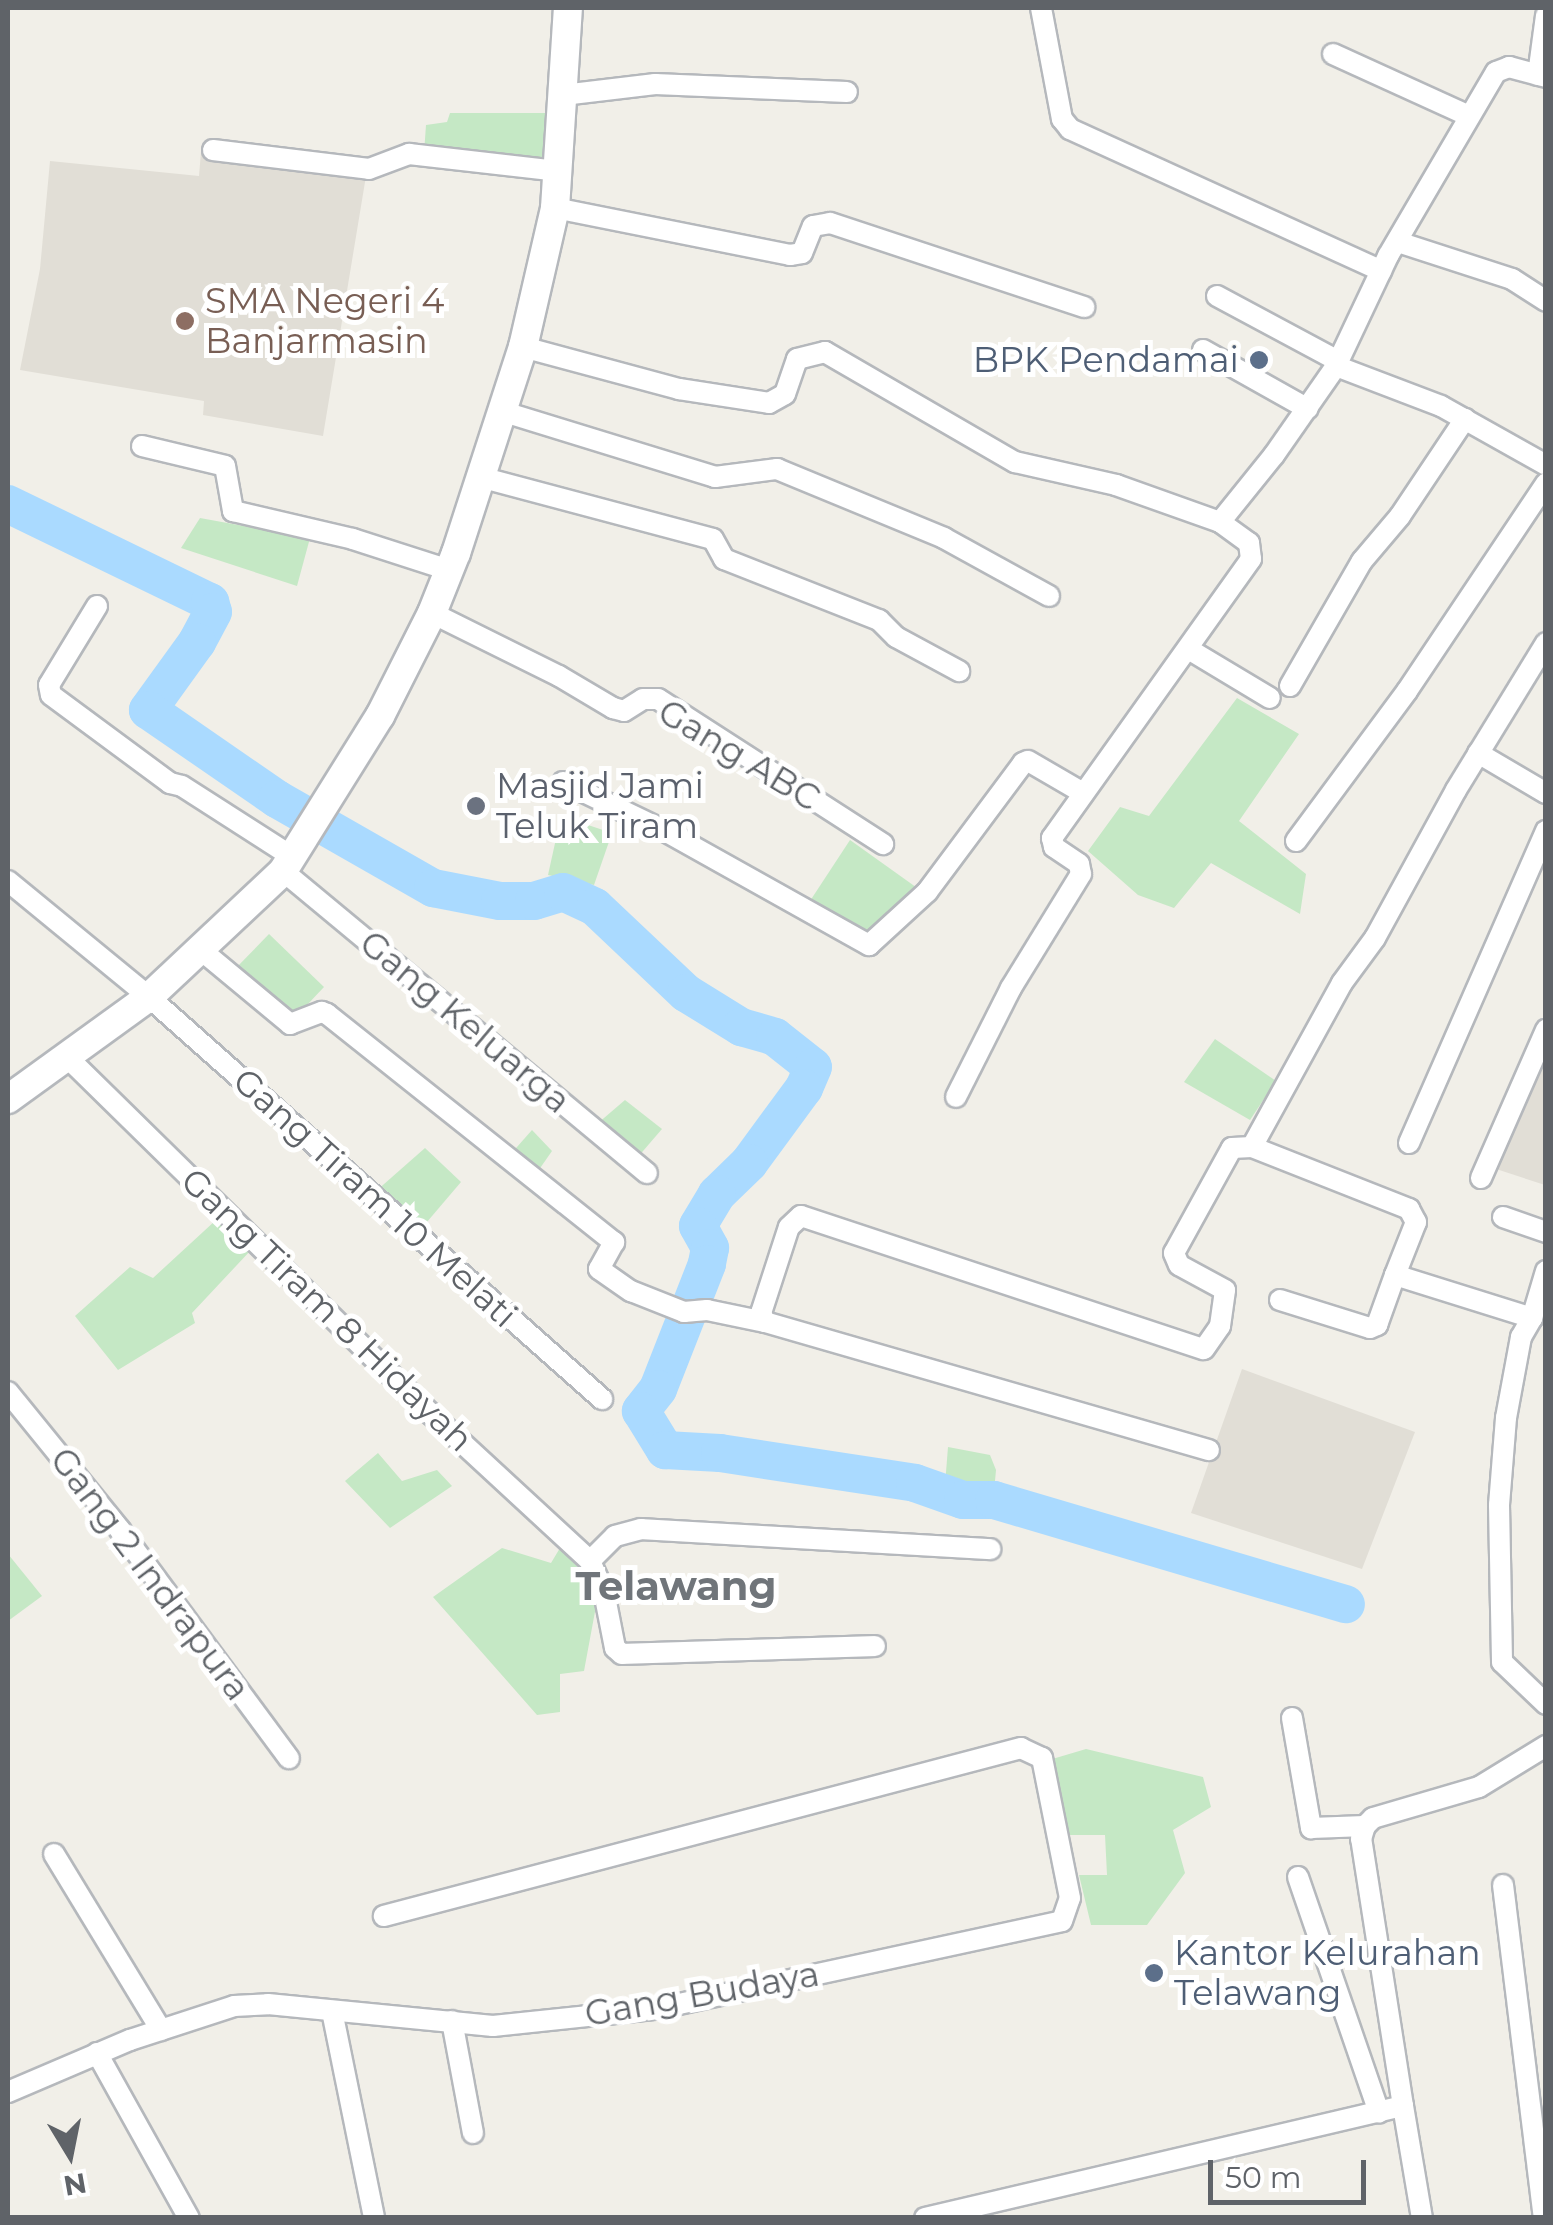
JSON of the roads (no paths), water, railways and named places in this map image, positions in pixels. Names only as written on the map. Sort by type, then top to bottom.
[{"type":"street","points":[[8,1099],[149,997],[288,864],[380,716],[432,613],[449,570],[523,347],[555,208],[568,8]]},
{"type":"street","points":[[1041,8],[1062,119],[1070,129],[1382,271]]},
{"type":"street","points":[[1220,522],[1308,410],[1337,363],[1398,242],[1502,66],[1542,76],[1546,16]]},
{"type":"street","points":[[1334,54],[1470,116]]},
{"type":"street","points":[[564,94],[656,84],[846,92]]},
{"type":"street","points":[[213,150],[369,169],[409,154],[559,171]]},
{"type":"street","points":[[555,208],[790,254],[802,253],[812,226],[830,223],[1084,307]]},
{"type":"street","points":[[1398,242],[1512,280],[1546,301]]},
{"type":"street","points":[[1217,296],[1337,363],[1465,419],[1546,466]]},
{"type":"street","points":[[523,347],[680,389],[769,403],[785,394],[797,359],[825,352],[1014,462],[1116,485],[1220,522],[1249,543],[1251,559],[1190,650],[1122,734],[1052,838],[1054,847],[1079,864],[1081,874],[1012,988],[956,1096]]},
{"type":"street","points":[[1203,350],[1308,410]]},
{"type":"street","points":[[501,410],[715,476],[777,469],[944,538],[1049,596]]},
{"type":"street","points":[[1290,686],[1362,561],[1410,502],[1465,419]]},
{"type":"street","points":[[142,446],[224,466],[233,510],[353,539],[449,570]]},
{"type":"street","points":[[480,477],[713,538],[724,559],[879,620],[896,637],[959,670]]},
{"type":"street","points":[[1296,840],[1407,690],[1546,483]]},
{"type":"street","name":"Gang Keluarga","points":[[97,606],[49,685],[52,695],[288,864],[647,1174]]},
{"type":"street","name":"Gang ABC","points":[[432,613],[559,676],[612,708],[624,711],[643,699],[658,698],[883,844]]},
{"type":"street","points":[[1252,1147],[1342,983],[1376,938],[1478,753],[1546,643]]},
{"type":"street","points":[[1190,650],[1270,698]]},
{"type":"street","points":[[1478,753],[1546,793]]},
{"type":"street","points":[[563,782],[665,831],[869,945],[927,892],[1023,762],[1028,761],[1084,793]]},
{"type":"street","points":[[1408,1142],[1546,832]]},
{"type":"street","name":"Gang Tiram 10 Melati","points":[[8,880],[149,997],[602,1400]]},
{"type":"street","points":[[202,950],[290,1024],[322,1012],[327,1014],[614,1242],[601,1272],[631,1291],[688,1313],[706,1310],[764,1322],[1208,1450]]},
{"type":"street","points":[[1481,1178],[1546,1030]]},
{"type":"street","name":"Gang Tiram 8 Hidayah","points":[[66,1056],[418,1401],[590,1561]]},
{"type":"street","points":[[764,1322],[761,1313],[789,1228],[800,1216],[1204,1349],[1211,1345],[1220,1326],[1225,1290],[1179,1265],[1174,1254],[1232,1148],[1252,1147],[1409,1209],[1416,1222],[1377,1325],[1370,1328],[1280,1300]]},
{"type":"street","points":[[1503,1218],[1546,1232]]},
{"type":"street","points":[[1546,1271],[1532,1318],[1520,1336],[1506,1418],[1499,1505],[1502,1662],[1546,1704]]},
{"type":"street","points":[[1395,1275],[1532,1318]]},
{"type":"street","name":"Gang 2 Indrapura","points":[[8,1392],[120,1530],[290,1758]]},
{"type":"street","points":[[874,1646],[622,1654],[615,1648],[604,1592],[590,1561],[615,1536],[641,1529],[990,1549]]},
{"type":"street","points":[[1292,1718],[1311,1828],[1365,1826]]},
{"type":"street","points":[[1422,2218],[1360,1839],[1373,1818],[1479,1787],[1546,1746]]},
{"type":"street","name":"Gang Budaya","points":[[9,2086],[234,2006],[268,2004],[493,2026],[656,2009],[1062,1921],[1070,1898],[1042,1758],[1021,1748],[384,1916]]},
{"type":"street","points":[[54,1854],[161,2030]]},
{"type":"street","points":[[1298,1877],[1378,2112]]},
{"type":"street","points":[[1503,1884],[1544,2218]]},
{"type":"street","points":[[332,2011],[374,2218]]},
{"type":"street","points":[[452,2021],[473,2133]]},
{"type":"street","points":[[96,2054],[189,2218]]},
{"type":"street","points":[[925,2218],[1404,2106]]},
{"type":"waterway","points":[[8,504],[210,602],[213,612],[197,642],[148,710],[277,799],[433,888],[500,901],[534,901],[563,892],[595,907],[686,993],[741,1027],[775,1037],[813,1067],[804,1088],[749,1163],[717,1194],[698,1226],[710,1248],[707,1264],[658,1389],[641,1411],[665,1450],[720,1453],[915,1483],[963,1500],[994,1500],[1346,1604]]},
{"type":"place","name":"SMA Negeri 4 Banjarmasin","points":[[185,321]]},
{"type":"place","name":"BPK Pendamai","points":[[1259,360]]},
{"type":"place","name":"Masjid Jami Teluk Tiram","points":[[476,806]]},
{"type":"place","name":"Kantor Kelurahan Telawang","points":[[1154,1973]]},
{"type":"district","name":"Telawang","points":[[676,1586]]}]
